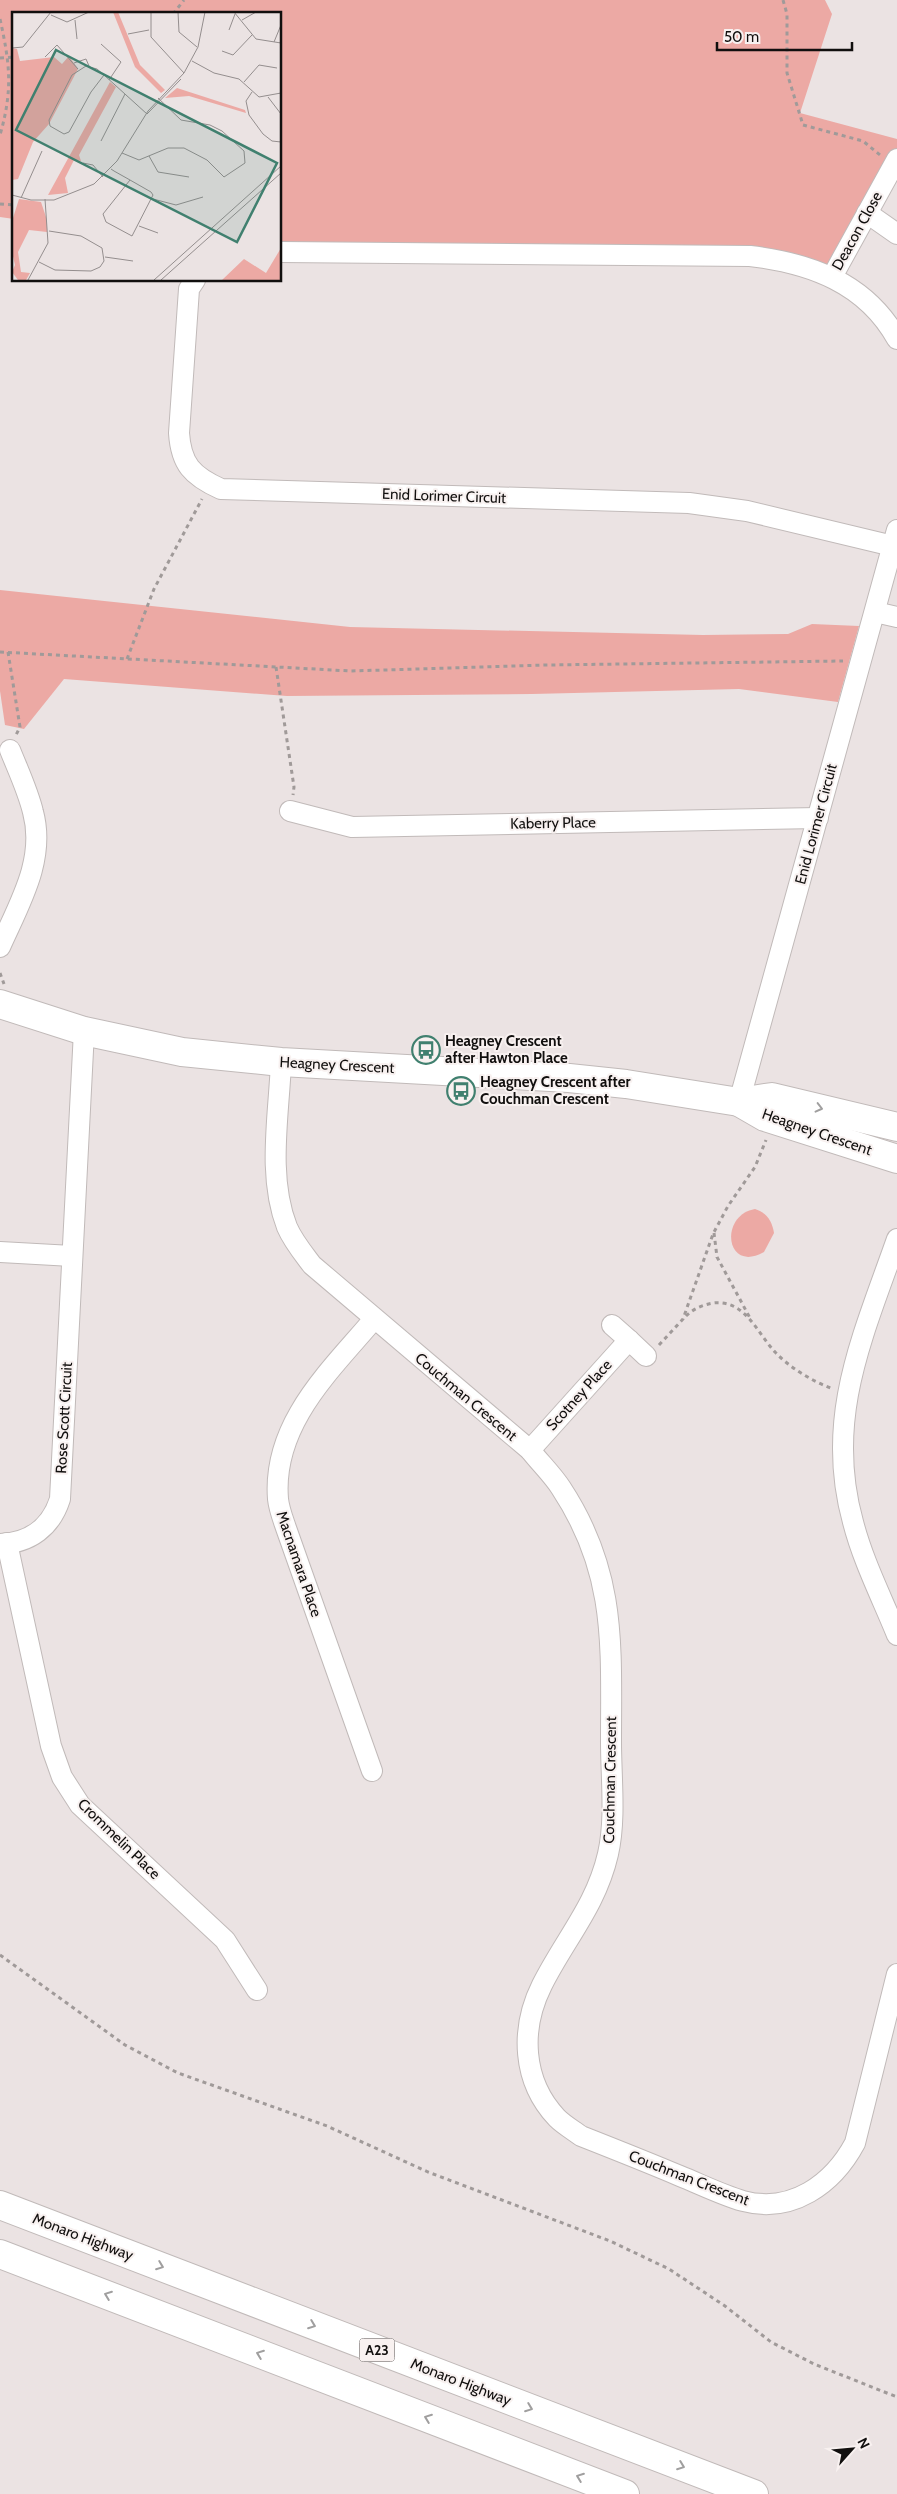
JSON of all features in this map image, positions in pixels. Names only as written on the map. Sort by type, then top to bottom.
[{"type":"main road","name":"Heagney Crescent","points":[[0,1004],[84,1031],[182,1052],[281,1062],[569,1078],[626,1084],[739,1102],[773,1119],[897,1159]]},
{"type":"main road","name":"Heagney Crescent","points":[[739,1102],[772,1097],[897,1127]]},
{"type":"main road","name":"Monaro Highway","points":[[0,2205],[754,2494]]},
{"type":"main road","points":[[0,2254],[625,2494]]},
{"type":"street","name":"Deacon Close","points":[[832,277],[895,162]]},
{"type":"street","points":[[867,213],[897,234]]},
{"type":"street","points":[[281,252],[750,256],[785,260],[832,277],[857,293],[879,313],[897,339]]},
{"type":"street","name":"Enid Lorimer Circuit","points":[[194,281],[189,289],[179,432],[180,452],[189,468],[203,481],[210,484],[231,490],[689,503],[747,511],[895,538],[739,1102]]},
{"type":"street","points":[[875,612],[897,617]]},
{"type":"street","points":[[0,947],[30,877],[37,846],[33,812],[10,750]]},
{"type":"street","name":"Kaberry Place","points":[[290,812],[352,827],[818,818]]},
{"type":"street","name":"Rose Scott Circuit","points":[[4,1543],[32,1537],[45,1527],[55,1514],[60,1500],[84,1031]]},
{"type":"street","name":"Couchman Crescent","points":[[281,1062],[276,1166],[278,1197],[287,1227],[312,1266],[530,1450],[560,1486],[590,1542],[606,1594],[611,1642],[612,1818],[609,1852],[599,1886],[583,1919],[542,1985],[531,2014],[528,2057],[541,2097],[558,2119],[581,2136],[742,2201],[778,2203],[803,2195],[826,2182],[837,2170],[855,2142],[897,1974]]},
{"type":"street","points":[[897,1239],[857,1354],[847,1392],[842,1440],[844,1483],[853,1524],[897,1636]]},
{"type":"street","points":[[0,1252],[72,1256]]},
{"type":"street","name":"Macnamara Place","points":[[372,1771],[286,1528],[278,1500],[278,1477],[286,1439],[300,1410],[374,1319]]},
{"type":"street","points":[[612,1325],[646,1356]]},
{"type":"street","name":"Scotney Place","points":[[530,1450],[629,1340]]},
{"type":"street","name":"Crommelin Place","points":[[4,1543],[51,1746],[62,1777],[80,1805],[225,1940],[256,1990]]},
{"type":"path","points":[[175,12],[184,0]]},
{"type":"path","points":[[783,0],[787,14],[788,73],[804,125],[863,141],[895,162]]},
{"type":"path","points":[[0,19],[8,57],[10,93],[0,135]]},
{"type":"path","points":[[0,58],[12,56]]},
{"type":"path","points":[[127,658],[154,589],[210,484]]},
{"type":"path","points":[[0,652],[351,671],[557,665],[861,662]]},
{"type":"path","points":[[8,652],[20,727],[10,750]]},
{"type":"path","points":[[276,667],[294,787],[290,812]]},
{"type":"path","points":[[683,1318],[714,1233],[728,1206],[755,1167],[773,1119]]},
{"type":"path","points":[[714,1233],[716,1257],[752,1322],[775,1353],[799,1372],[819,1384],[847,1392]]},
{"type":"path","points":[[646,1356],[683,1318],[697,1308],[707,1304],[725,1303],[736,1307],[752,1322]]},
{"type":"path","points":[[0,1955],[126,2045],[178,2073],[327,2126],[428,2172],[610,2241],[669,2269],[725,2306],[771,2342],[814,2364],[897,2397]]},
{"type":"shaded area","points":[[0,0],[825,0],[832,14],[800,113],[897,139],[897,159],[832,277],[785,260],[281,252],[281,12],[12,12],[12,219],[0,217]]},
{"type":"shaded area","points":[[0,590],[350,627],[703,635],[788,634],[812,624],[859,626],[838,702],[739,689],[532,694],[287,696],[64,679],[24,729],[5,725],[0,691]]},
{"type":"shaded area","points":[[755,1209],[768,1218],[774,1233],[764,1252],[751,1257],[741,1255],[735,1250],[731,1241],[736,1221],[743,1213]]},
{"type":"place","name":"Heagney Crescent after Hawton Place","points":[[426,1050]]},
{"type":"place","name":"Heagney Crescent after Couchman Crescent","points":[[461,1091]]}]
